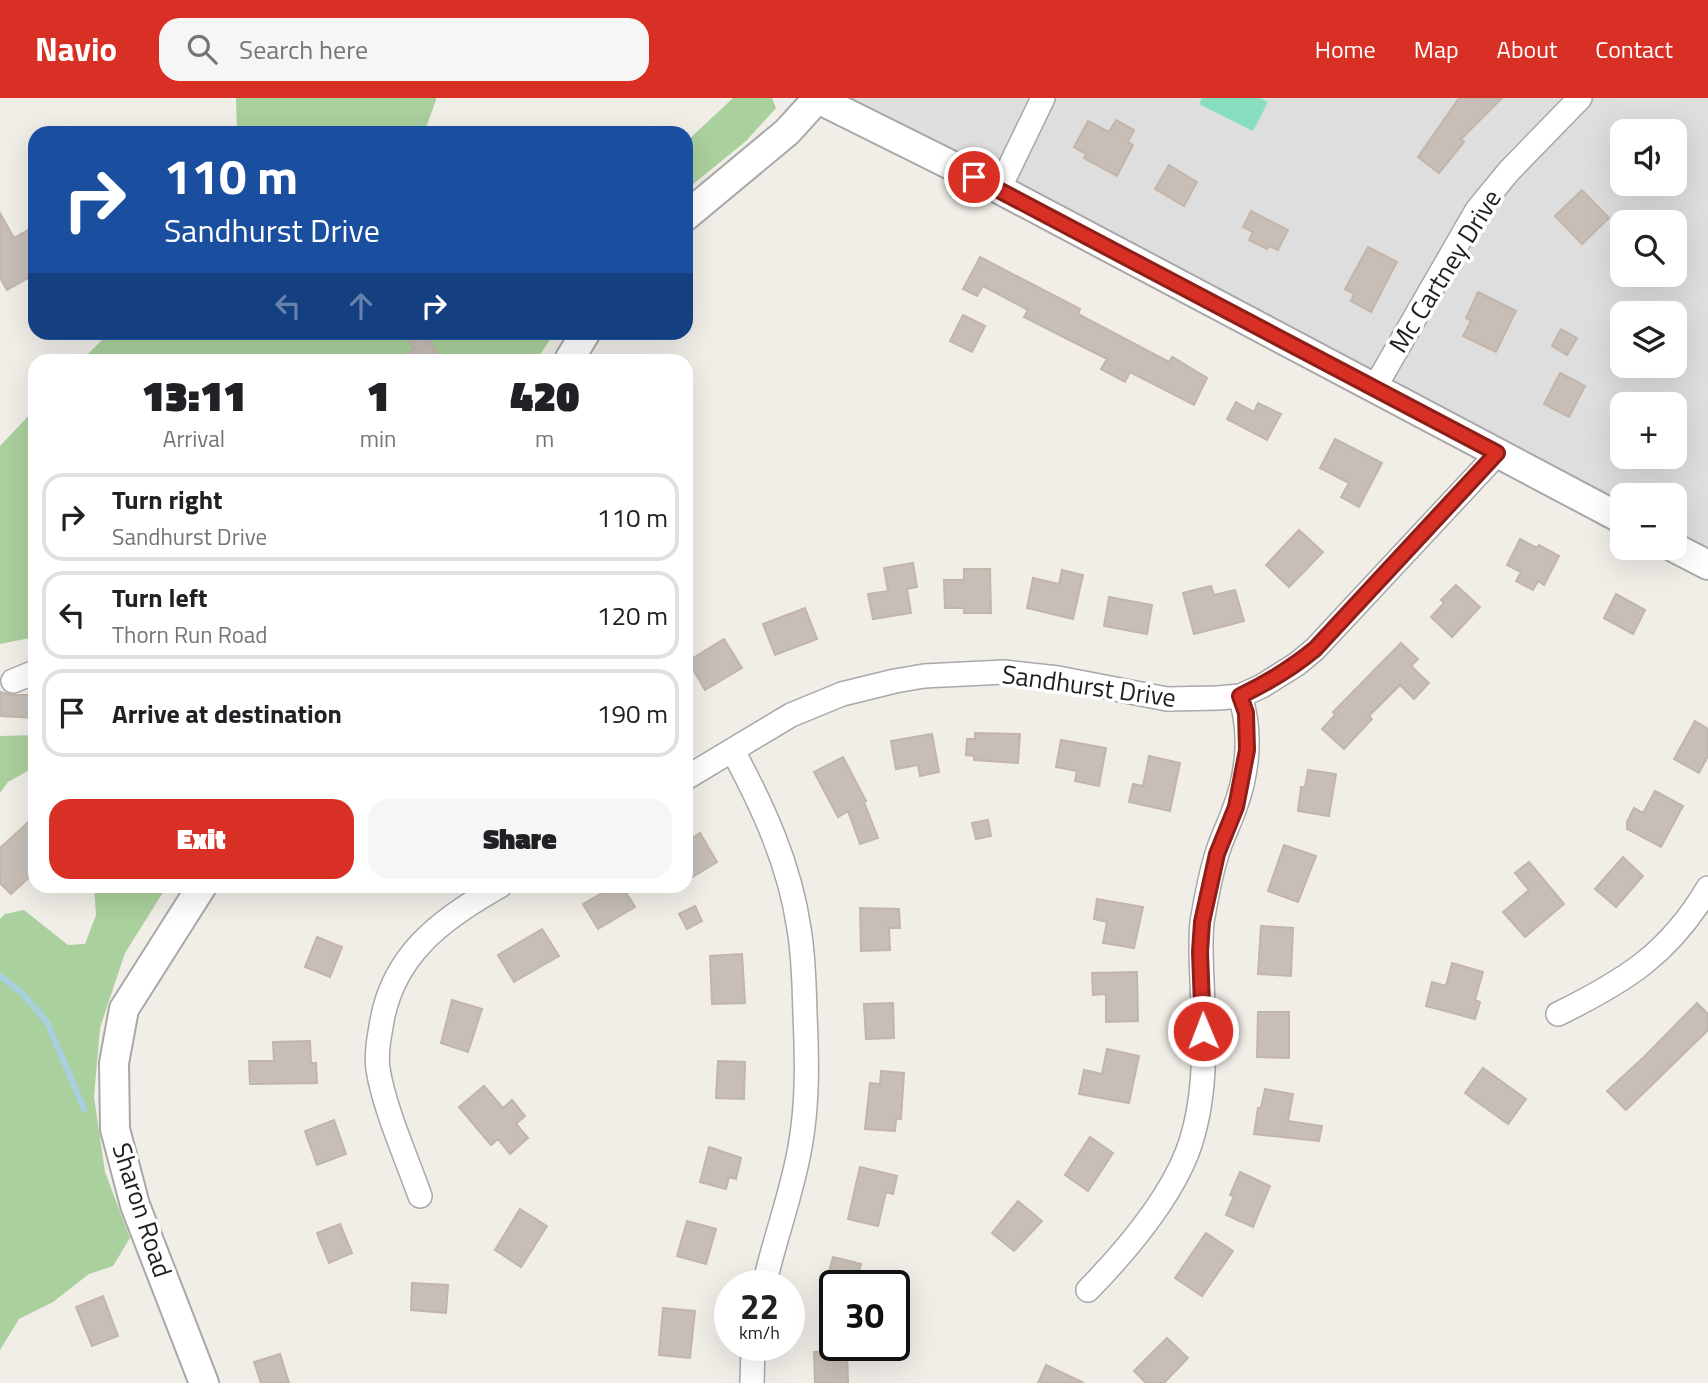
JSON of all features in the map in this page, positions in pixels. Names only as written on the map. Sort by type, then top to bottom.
[{"type":"street","points":[[693,210],[787,132],[816,98],[999,189],[1610,513]]},
{"type":"street","points":[[999,189],[1043,98]]},
{"type":"street","name":"Mc Cartney Drive","points":[[1375,387],[1477,210],[1509,170],[1580,98]]},
{"type":"street","name":"Sandhurst Drive","points":[[693,774],[791,715],[842,694],[924,676],[1004,672],[1045,676],[1167,699],[1240,696],[1297,664],[1323,641],[1497,453]]},
{"type":"street","points":[[1687,554],[1708,565]]},
{"type":"street","points":[[13,681],[28,675]]},
{"type":"street","points":[[1088,1290],[1129,1245],[1160,1201],[1186,1155],[1194,1131],[1203,1084],[1200,952],[1202,922],[1217,854],[1236,807],[1247,750],[1246,713],[1240,696]]},
{"type":"street","points":[[733,751],[759,800],[785,869],[800,931],[803,968],[807,1041],[806,1107],[797,1160],[768,1270]]},
{"type":"street","points":[[1558,1014],[1598,993],[1650,960],[1679,931],[1708,888]]},
{"type":"street","name":"Sharon Road","points":[[198,893],[124,1009],[114,1063],[115,1129],[135,1205],[204,1383]]},
{"type":"street","points":[[421,1196],[384,1094],[379,1071],[377,1051],[383,1012],[397,975],[422,941],[457,912],[488,893]]},
{"type":"street","points":[[752,1383],[753,1361]]},
{"type":"shaded area","points":[[816,98],[1708,98],[1708,565],[1687,554],[1687,483],[1610,483],[1610,513]]},
{"type":"green space","points":[[236,98],[436,98],[427,126],[237,126]]},
{"type":"green space","points":[[733,98],[772,98],[776,108],[746,141],[693,184],[693,135]]},
{"type":"green space","points":[[1202,98],[1260,98],[1268,102],[1253,131],[1199,104]]},
{"type":"green space","points":[[102,340],[550,340],[540,354],[88,354]]},
{"type":"green space","points":[[28,416],[28,638],[0,644],[0,446]]},
{"type":"green space","points":[[28,735],[28,771],[8,782],[0,793],[0,736]]},
{"type":"green space","points":[[94,893],[163,893],[125,953],[100,1028],[94,1097],[105,1172],[130,1238],[113,1266],[89,1274],[53,1302],[19,1319],[0,1350],[0,919],[5,914],[24,910],[68,945],[85,944],[96,915]]},
{"type":"building","points":[[1459,98],[1502,98],[1461,139],[1464,142],[1439,173],[1418,157]]},
{"type":"building","points":[[1116,120],[1134,130],[1128,142],[1133,145],[1117,176],[1084,158],[1086,154],[1074,147],[1088,121],[1109,132]]},
{"type":"building","points":[[1169,165],[1197,182],[1184,206],[1155,189]]},
{"type":"building","points":[[1582,190],[1609,218],[1582,244],[1555,216]]},
{"type":"building","points":[[1251,211],[1288,230],[1278,250],[1269,246],[1267,249],[1249,240],[1253,232],[1243,227]]},
{"type":"building","points":[[0,213],[14,238],[28,230],[28,278],[7,290],[0,278]]},
{"type":"building","points":[[1368,247],[1397,262],[1371,312],[1351,301],[1354,294],[1345,289]]},
{"type":"building","points":[[980,257],[1080,309],[1078,314],[1169,362],[1172,357],[1207,378],[1194,405],[1130,372],[1125,382],[1101,369],[1107,359],[1024,317],[1028,310],[983,286],[977,296],[963,289]]},
{"type":"building","points":[[1478,292],[1516,311],[1496,352],[1463,336],[1471,321],[1466,318]]},
{"type":"building","points":[[963,315],[985,326],[972,352],[950,341]]},
{"type":"building","points":[[1561,329],[1577,338],[1567,355],[1552,346]]},
{"type":"building","points":[[410,340],[428,340],[437,354],[406,354],[415,349]]},
{"type":"building","points":[[1560,373],[1585,386],[1569,417],[1544,404]]},
{"type":"building","points":[[1236,402],[1254,412],[1258,403],[1281,414],[1267,440],[1227,419]]},
{"type":"building","points":[[1335,439],[1382,463],[1359,507],[1341,497],[1349,483],[1320,468]]},
{"type":"building","points":[[1299,530],[1323,552],[1289,587],[1266,565]]},
{"type":"building","points":[[1520,539],[1559,556],[1544,585],[1538,581],[1533,590],[1516,581],[1521,572],[1507,565]]},
{"type":"building","points":[[913,563],[917,587],[907,589],[911,613],[873,619],[868,594],[888,591],[884,568]]},
{"type":"building","points":[[964,569],[990,569],[991,613],[964,613],[964,608],[945,608],[944,580],[964,580]]},
{"type":"building","points":[[1062,570],[1083,575],[1073,619],[1027,608],[1033,578],[1059,584]]},
{"type":"building","points":[[1456,585],[1480,607],[1452,637],[1431,617],[1444,603],[1441,600]]},
{"type":"building","points":[[1211,586],[1214,595],[1235,590],[1244,621],[1194,634],[1183,593]]},
{"type":"building","points":[[1616,594],[1645,610],[1633,634],[1604,618]]},
{"type":"building","points":[[1109,597],[1152,605],[1147,634],[1104,626]]},
{"type":"building","points":[[805,608],[817,639],[775,655],[763,624]]},
{"type":"building","points":[[724,639],[742,668],[705,690],[693,670],[693,658]]},
{"type":"building","points":[[1401,643],[1418,659],[1411,666],[1429,683],[1414,699],[1400,685],[1369,716],[1372,719],[1344,749],[1322,729],[1335,715],[1333,712]]},
{"type":"building","points":[[0,692],[28,695],[28,718],[0,716]]},
{"type":"building","points":[[1695,721],[1708,729],[1708,756],[1699,773],[1674,759]]},
{"type":"building","points":[[975,733],[1020,734],[1018,763],[974,760],[974,756],[966,755],[967,739],[975,739]]},
{"type":"building","points":[[932,734],[939,772],[920,776],[918,765],[896,769],[891,741]]},
{"type":"building","points":[[1061,740],[1106,748],[1099,786],[1075,781],[1077,771],[1056,767]]},
{"type":"building","points":[[1149,756],[1180,763],[1170,811],[1129,802],[1133,784],[1143,786]]},
{"type":"building","points":[[843,757],[866,801],[864,802],[878,838],[860,844],[848,811],[838,817],[814,772]]},
{"type":"building","points":[[1308,770],[1336,774],[1329,816],[1298,811],[1301,787],[1305,787]]},
{"type":"building","points":[[1655,791],[1683,806],[1661,847],[1627,829],[1627,822],[1634,808],[1643,813]]},
{"type":"building","points":[[988,820],[991,836],[976,839],[972,823]]},
{"type":"building","points":[[28,822],[28,878],[11,894],[0,883],[0,848]]},
{"type":"building","points":[[700,833],[717,862],[693,877],[693,838]]},
{"type":"building","points":[[1284,845],[1316,856],[1298,902],[1268,891]]},
{"type":"building","points":[[1623,857],[1643,876],[1616,907],[1595,889]]},
{"type":"building","points":[[1529,862],[1564,904],[1525,937],[1503,912],[1529,890],[1515,873]]},
{"type":"building","points":[[602,893],[626,893],[635,907],[598,929],[583,904]]},
{"type":"building","points":[[1097,899],[1143,907],[1134,948],[1103,943],[1107,922],[1094,919]]},
{"type":"building","points":[[695,906],[702,921],[687,929],[679,914]]},
{"type":"building","points":[[860,908],[899,909],[900,928],[889,928],[890,950],[861,951]]},
{"type":"building","points":[[1261,926],[1293,928],[1291,976],[1258,974]]},
{"type":"building","points":[[542,929],[559,956],[514,982],[498,955]]},
{"type":"building","points":[[317,937],[342,947],[330,977],[305,967]]},
{"type":"building","points":[[742,954],[745,1003],[712,1004],[710,956]]},
{"type":"building","points":[[1452,963],[1483,972],[1475,1000],[1480,1002],[1475,1019],[1426,1006],[1432,982],[1446,986]]},
{"type":"building","points":[[1137,972],[1138,1021],[1106,1022],[1106,994],[1093,995],[1092,973]]},
{"type":"building","points":[[452,1000],[482,1009],[468,1052],[441,1043]]},
{"type":"building","points":[[893,1003],[894,1038],[866,1039],[864,1004]]},
{"type":"building","points":[[1697,1003],[1708,1014],[1708,1030],[1626,1110],[1607,1091]]},
{"type":"building","points":[[1258,1012],[1289,1012],[1289,1058],[1257,1057]]},
{"type":"building","points":[[310,1041],[311,1063],[316,1063],[317,1083],[250,1084],[249,1061],[274,1061],[273,1042]]},
{"type":"building","points":[[1107,1049],[1139,1056],[1129,1103],[1079,1094],[1084,1070],[1102,1074]]},
{"type":"building","points":[[718,1061],[745,1062],[744,1099],[716,1098]]},
{"type":"building","points":[[1483,1068],[1526,1099],[1508,1124],[1465,1093]]},
{"type":"building","points":[[881,1071],[904,1073],[901,1119],[896,1119],[895,1131],[865,1129],[870,1083],[880,1084]]},
{"type":"building","points":[[484,1086],[503,1108],[512,1100],[525,1116],[516,1124],[528,1138],[510,1154],[498,1139],[491,1145],[459,1107]]},
{"type":"building","points":[[1265,1089],[1293,1094],[1288,1121],[1322,1126],[1319,1141],[1254,1134],[1258,1108],[1261,1108]]},
{"type":"building","points":[[334,1120],[346,1154],[317,1165],[305,1131]]},
{"type":"building","points":[[1090,1137],[1113,1153],[1088,1191],[1065,1175]]},
{"type":"building","points":[[709,1147],[741,1158],[736,1179],[729,1177],[726,1189],[700,1182]]},
{"type":"building","points":[[860,1167],[897,1176],[893,1194],[886,1192],[878,1226],[848,1219]]},
{"type":"building","points":[[1240,1172],[1270,1186],[1253,1227],[1226,1215],[1234,1196],[1230,1195]]},
{"type":"building","points":[[1018,1201],[1042,1221],[1014,1251],[992,1233]]},
{"type":"building","points":[[520,1209],[547,1226],[521,1267],[495,1250]]},
{"type":"building","points":[[687,1221],[716,1229],[706,1264],[677,1256]]},
{"type":"building","points":[[340,1224],[352,1253],[329,1263],[317,1233]]},
{"type":"building","points":[[1206,1233],[1233,1251],[1202,1296],[1175,1278]]},
{"type":"building","points":[[833,1257],[861,1264],[859,1270],[829,1270]]},
{"type":"building","points":[[412,1283],[448,1285],[446,1313],[411,1310]]},
{"type":"building","points":[[103,1296],[118,1336],[92,1346],[76,1307]]},
{"type":"building","points":[[663,1308],[695,1311],[690,1358],[659,1355]]},
{"type":"building","points":[[1167,1338],[1188,1358],[1164,1383],[1146,1383],[1134,1371]]},
{"type":"building","points":[[814,1352],[819,1352],[819,1361],[847,1361],[848,1383],[815,1383]]},
{"type":"building","points":[[280,1354],[289,1383],[261,1383],[254,1362]]},
{"type":"building","points":[[1046,1365],[1084,1383],[1038,1383]]},
{"type":"waterway","points":[[0,976],[21,992],[47,1022],[84,1109]]},
{"type":"route","points":[[974,177],[1497,453],[1331,634],[1297,664],[1240,696],[1246,713],[1247,750],[1236,807],[1217,854],[1202,922],[1200,952],[1203,1031]]}]
